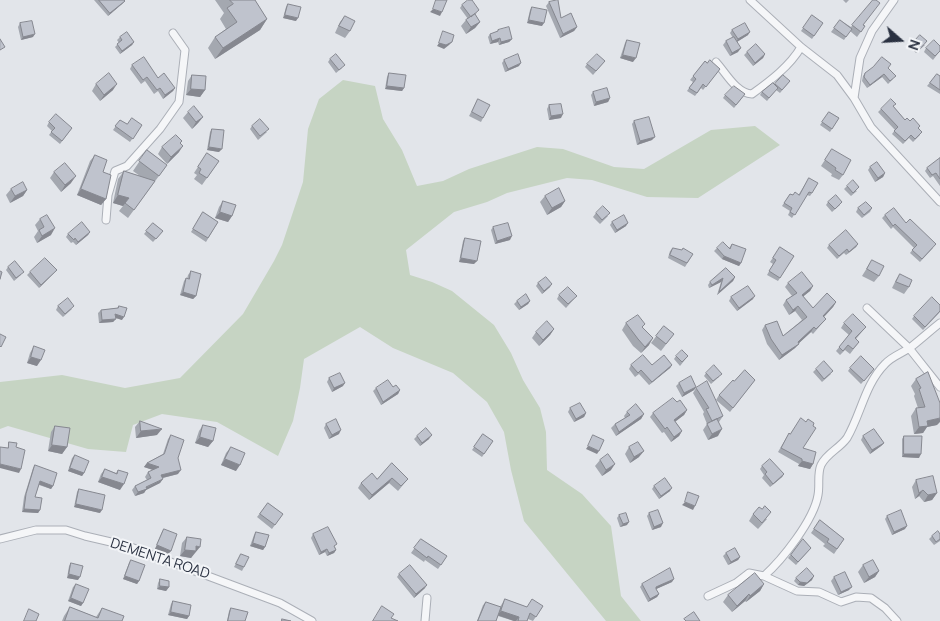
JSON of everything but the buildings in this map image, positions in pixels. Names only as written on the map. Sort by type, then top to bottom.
[{"type":"street","points":[[750,0],[801,47],[837,75],[854,98],[871,127],[940,202]]},
{"type":"street","points":[[854,98],[860,58],[872,31],[894,0]]},
{"type":"street","points":[[106,220],[108,195],[114,171],[127,166],[160,130],[178,102],[185,50],[172,32]]},
{"type":"street","points":[[716,62],[738,87],[746,94],[752,94],[796,57],[801,47]]},
{"type":"street","points":[[867,308],[909,348],[940,387]]},
{"type":"street","points":[[764,576],[778,564],[783,554],[795,543],[812,513],[818,496],[820,468],[826,456],[836,450],[846,438],[872,382],[886,363],[909,348],[940,322]]},
{"type":"street","name":"DEMENTA ROAD","points":[[0,539],[36,530],[66,530],[128,546],[280,602],[312,621]]},
{"type":"street","points":[[708,596],[736,583],[749,573],[764,576],[797,591],[819,592],[841,602],[856,597],[871,598],[898,621]]},
{"type":"street","points":[[424,621],[427,598]]},
{"type":"green space","points":[[343,80],[375,86],[383,119],[402,150],[417,186],[443,181],[469,169],[537,147],[563,149],[614,167],[644,169],[711,130],[755,126],[780,145],[698,198],[647,197],[592,180],[567,178],[507,193],[487,202],[454,212],[406,250],[410,275],[452,291],[494,325],[540,408],[546,432],[547,470],[582,494],[611,526],[621,596],[641,621],[606,621],[524,521],[511,470],[504,432],[487,402],[453,373],[393,348],[360,327],[304,359],[293,421],[278,456],[217,422],[162,414],[133,425],[126,452],[88,449],[8,426],[0,429],[0,382],[62,375],[125,388],[180,378],[243,314],[282,245],[303,182],[308,129],[319,99]]}]
